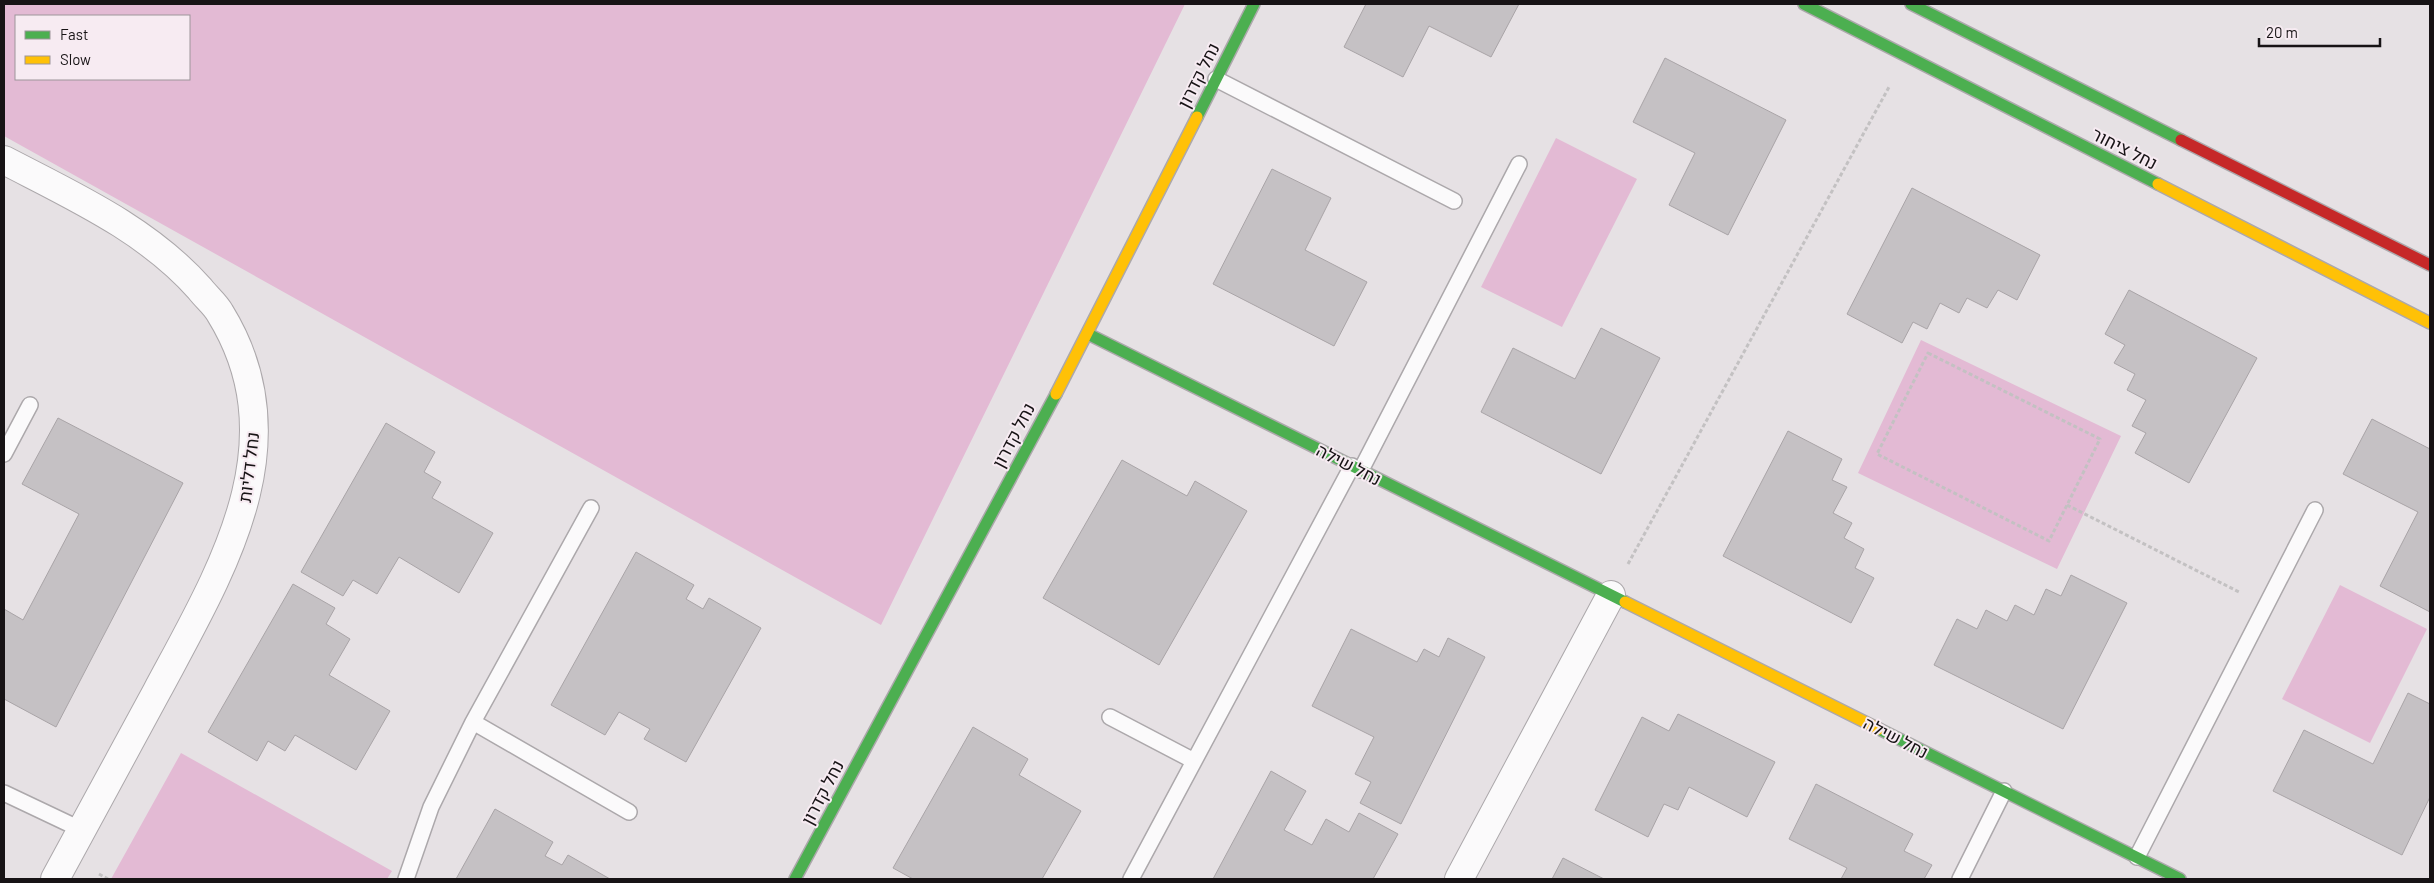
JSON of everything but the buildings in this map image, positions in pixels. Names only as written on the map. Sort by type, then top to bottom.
[{"type":"street","name":"נחל קדרון","points":[[796,879],[1088,334],[1254,4]]},
{"type":"street","name":"נחל ציחור","points":[[1804,4],[2430,323]]},
{"type":"street","name":"נחל ציחור","points":[[1911,4],[2430,265]]},
{"type":"street","name":"נחל דליות","points":[[4,160],[102,211],[145,240],[185,272],[220,311],[244,360],[253,403],[253,452],[247,497],[231,544],[207,596],[55,879]]},
{"type":"street","name":"נחל שילה","points":[[1088,334],[2180,879]]},
{"type":"street","points":[[1459,879],[1611,595]]},
{"type":"lane","points":[[1216,79],[1454,201]]},
{"type":"lane","points":[[1131,879],[1356,468],[1519,164]]},
{"type":"lane","points":[[4,454],[30,405]]},
{"type":"lane","points":[[406,879],[431,807],[472,722],[591,508]]},
{"type":"lane","points":[[2137,857],[2315,510]]},
{"type":"lane","points":[[1110,717],[1194,761]]},
{"type":"lane","points":[[472,722],[629,812]]},
{"type":"lane","points":[[1960,879],[2004,792]]},
{"type":"lane","points":[[4,793],[82,830]]},
{"type":"path","points":[[1611,595],[1906,56]]},
{"type":"path","points":[[1928,353],[2100,439],[2067,505],[2050,541],[1877,454],[1928,353]]},
{"type":"path","points":[[2067,505],[2266,606]]},
{"type":"shaded area","points":[[4,4],[1185,4],[881,625],[4,136]]},
{"type":"shaded area","points":[[1556,138],[1637,179],[1562,327],[1481,287]]},
{"type":"shaded area","points":[[1921,340],[2121,436],[2057,569],[1858,473]]},
{"type":"shaded area","points":[[2340,585],[2427,629],[2370,743],[2282,699]]},
{"type":"shaded area","points":[[181,753],[392,871],[387,879],[111,879]]},
{"type":"traffic: fast","points":[[1197,117],[1254,4]]},
{"type":"traffic: fast","points":[[1804,4],[2158,184]]},
{"type":"traffic: fast","points":[[1911,4],[2181,140]]},
{"type":"traffic: fast","points":[[1088,334],[1625,602]]},
{"type":"traffic: fast","points":[[795,879],[1056,394]]},
{"type":"traffic: fast","points":[[1879,729],[2180,879]]},
{"type":"traffic: slow","points":[[1056,394],[1197,117]]},
{"type":"traffic: slow","points":[[2158,184],[2430,323]]},
{"type":"traffic: slow","points":[[1625,602],[1879,729]]},
{"type":"traffic: jam","points":[[2181,140],[2430,265]]}]
